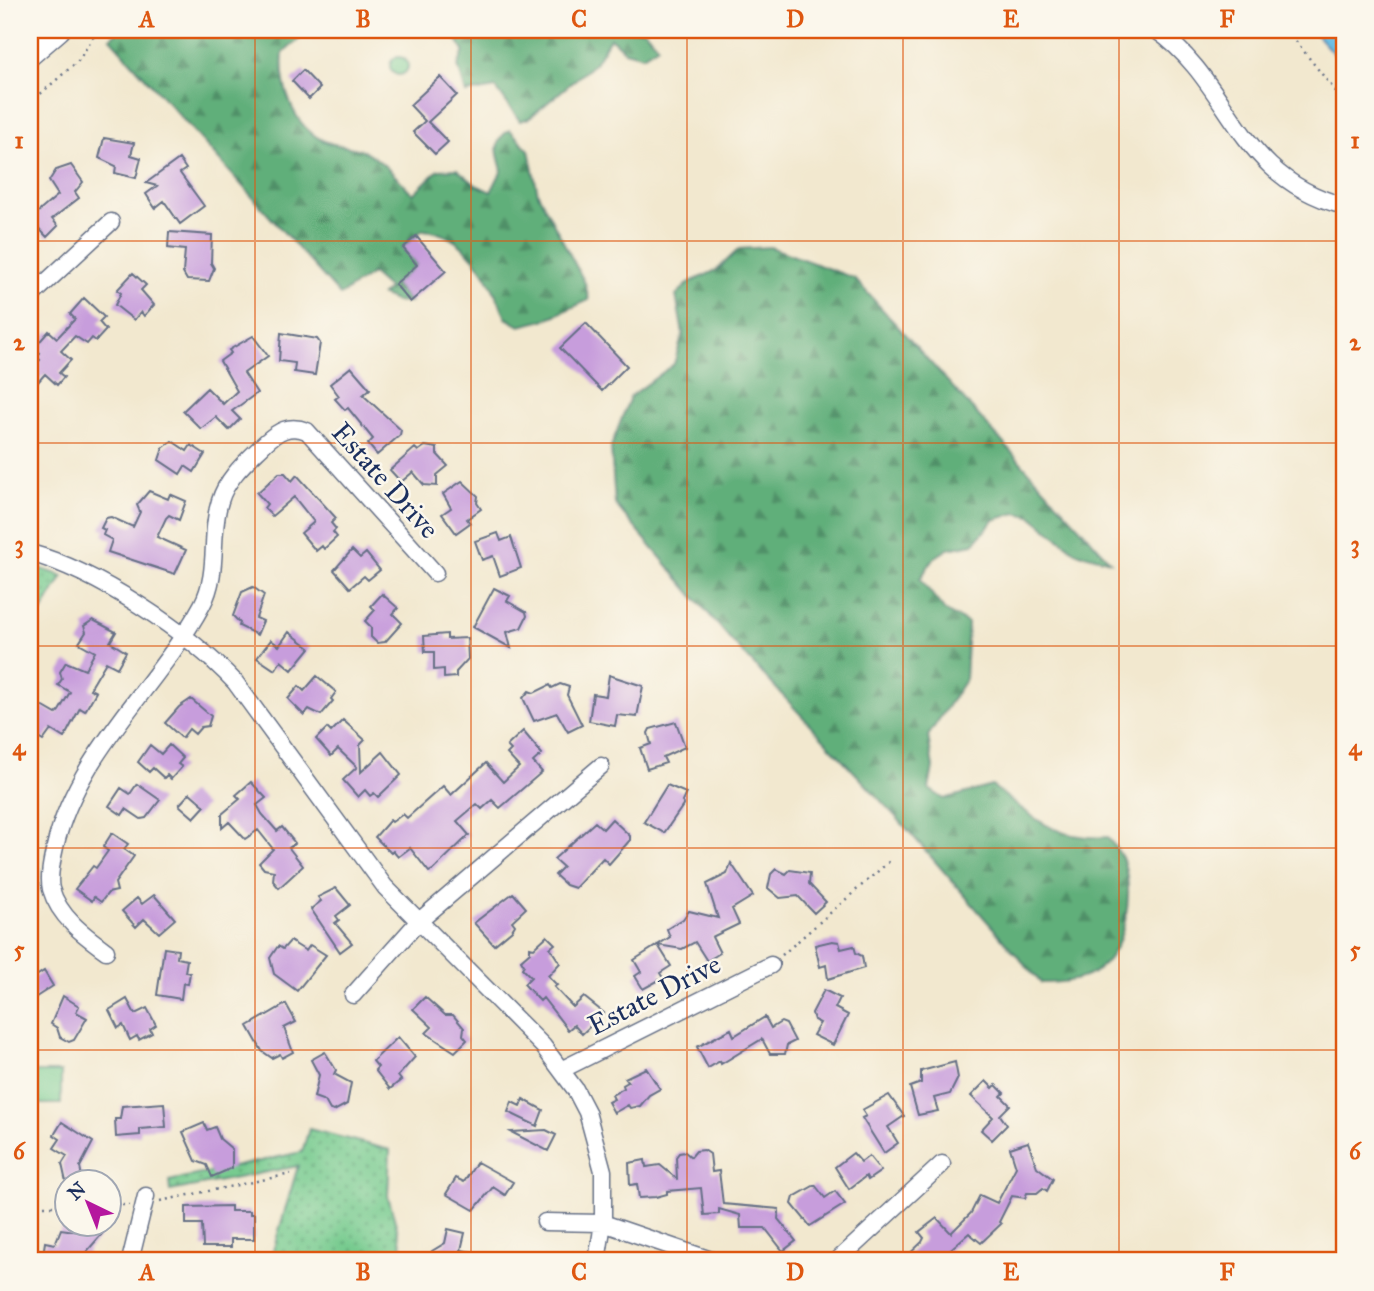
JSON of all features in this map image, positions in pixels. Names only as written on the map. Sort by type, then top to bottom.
[{"type":"main road","points":[[30,55],[59,30]]},
{"type":"street","points":[[1156,30],[1184,55],[1252,149],[1273,170],[1298,187],[1344,206]]},
{"type":"street","points":[[30,297],[111,222]]},
{"type":"street","name":"Estate Drive","points":[[106,951],[76,929],[55,902],[50,886],[60,827],[89,765],[183,636],[210,585],[220,500],[239,468],[285,428],[307,431],[435,573]]},
{"type":"street","points":[[30,554],[109,589],[207,653],[235,682],[351,843],[418,922],[543,1046],[587,1112],[597,1147],[603,1171],[603,1223],[597,1261]]},
{"type":"street","points":[[353,995],[418,922],[601,766]]},
{"type":"street","name":"Estate Drive","points":[[561,1070],[771,965]]},
{"type":"street","points":[[837,1261],[942,1164]]},
{"type":"street","points":[[130,1261],[145,1200]]},
{"type":"street","points":[[545,1222],[603,1223],[714,1261]]},
{"type":"path","points":[[30,103],[78,61],[99,30]]},
{"type":"path","points":[[1287,30],[1303,54],[1333,84],[1344,102]]},
{"type":"path","points":[[771,965],[892,859]]},
{"type":"path","points":[[122,1203],[292,1174]]},
{"type":"path","points":[[30,1206],[52,1206]]},
{"type":"green space","points":[[120,30],[310,30],[283,53],[286,91],[296,115],[313,134],[324,141],[362,150],[374,157],[413,194],[438,170],[457,169],[476,185],[491,192],[502,170],[498,143],[510,130],[529,150],[538,194],[585,283],[589,300],[544,320],[520,326],[506,318],[485,274],[464,249],[452,239],[422,230],[403,248],[417,265],[395,284],[410,302],[396,302],[382,295],[389,289],[372,274],[340,295],[110,38]]},
{"type":"green space","points":[[444,30],[644,30],[658,46],[643,56],[625,51],[610,38],[595,63],[529,118],[520,121],[496,88],[466,93],[458,66],[464,51],[454,35]]},
{"type":"green space","points":[[399,57],[405,60],[408,66],[405,72],[399,75],[393,72],[390,66],[393,60]]},
{"type":"green space","points":[[770,247],[854,278],[1110,561],[1076,552],[1031,516],[1016,513],[994,520],[973,544],[948,549],[934,558],[920,579],[945,611],[968,623],[965,680],[928,736],[933,767],[929,789],[944,799],[992,786],[1032,816],[1058,831],[1072,835],[1108,837],[1123,860],[1128,889],[1125,921],[1113,952],[1104,964],[1087,976],[1041,983],[899,820],[731,640],[615,504],[611,447],[630,397],[674,364],[683,334],[676,295],[690,282],[717,270],[739,249]]},
{"type":"green space","points":[[30,565],[63,576],[30,632]]},
{"type":"green space","points":[[30,1072],[61,1072],[61,1104],[30,1104]]},
{"type":"green space","points":[[309,1129],[390,1150],[388,1196],[406,1261],[270,1261],[298,1166],[170,1191],[169,1181],[302,1152]]},
{"type":"water","points":[[1312,30],[1344,30],[1344,65]]},
{"type":"building","points":[[303,70],[320,88],[309,99],[292,81]]},
{"type":"building","points":[[440,77],[457,95],[428,122],[448,142],[435,154],[413,132],[425,121],[410,105]]},
{"type":"building","points":[[104,138],[134,143],[131,155],[141,158],[136,178],[115,173],[116,166],[99,158]]},
{"type":"building","points":[[179,159],[186,169],[180,173],[204,206],[180,224],[164,201],[155,208],[146,194],[157,186],[146,183]]},
{"type":"building","points":[[71,165],[83,182],[75,192],[79,198],[52,219],[58,226],[47,237],[30,219],[58,195],[49,181],[56,170]]},
{"type":"building","points":[[169,232],[212,235],[211,263],[214,268],[209,281],[187,280],[183,273],[185,250],[168,248]]},
{"type":"building","points":[[416,236],[446,271],[410,302],[395,284],[417,265],[403,248]]},
{"type":"building","points":[[133,273],[146,285],[141,290],[154,305],[144,316],[141,312],[134,320],[115,305],[121,293],[117,290]]},
{"type":"building","points":[[84,298],[104,317],[99,322],[106,330],[96,341],[92,338],[87,344],[75,336],[61,351],[71,360],[59,373],[64,377],[57,385],[45,374],[30,391],[30,369],[40,360],[37,357],[40,353],[34,348],[49,331],[57,338],[75,319],[70,314]]},
{"type":"building","points":[[586,323],[627,366],[602,391],[560,348]]},
{"type":"building","points":[[281,333],[317,339],[320,343],[315,375],[294,372],[295,363],[279,361]]},
{"type":"building","points":[[253,336],[268,356],[244,373],[257,393],[232,411],[240,419],[229,430],[216,417],[201,429],[183,411],[207,388],[223,404],[237,391],[220,361],[231,353],[229,350]]},
{"type":"building","points":[[351,367],[370,389],[363,395],[401,430],[400,435],[377,455],[368,444],[373,439],[348,408],[345,410],[335,399],[339,396],[330,384]]},
{"type":"building","points":[[172,441],[187,451],[191,445],[205,454],[194,472],[185,466],[180,474],[159,460],[163,448]]},
{"type":"building","points":[[425,446],[437,448],[437,454],[448,466],[437,475],[437,486],[424,485],[413,472],[401,482],[390,470],[415,448],[418,451]]},
{"type":"building","points":[[279,473],[285,473],[292,481],[297,475],[336,518],[331,523],[336,529],[333,532],[337,537],[324,549],[322,546],[316,551],[301,533],[314,522],[294,497],[272,516],[264,508],[267,504],[257,493]]},
{"type":"building","points":[[462,481],[478,496],[477,503],[481,509],[467,519],[470,523],[456,533],[442,514],[451,508],[443,494]]},
{"type":"building","points":[[149,491],[168,499],[170,494],[186,501],[179,520],[169,515],[157,537],[186,550],[175,574],[108,552],[112,540],[103,535],[105,530],[101,528],[106,518],[111,517],[133,527],[140,512],[137,505]]},
{"type":"building","points":[[498,533],[501,541],[511,537],[521,568],[500,576],[493,556],[482,560],[475,541]]},
{"type":"building","points":[[352,550],[360,558],[366,553],[380,570],[368,580],[364,576],[350,588],[334,570]]},
{"type":"building","points":[[253,587],[264,595],[256,618],[263,621],[257,635],[239,626],[240,623],[233,616],[242,592]]},
{"type":"building","points":[[494,588],[510,596],[507,601],[526,612],[527,616],[521,628],[507,632],[511,648],[473,627]]},
{"type":"building","points":[[382,594],[398,608],[393,614],[402,623],[385,642],[377,643],[371,637],[371,627],[365,621],[375,610],[371,606]]},
{"type":"building","points":[[93,620],[116,632],[110,642],[126,652],[117,668],[106,662],[90,689],[96,692],[85,711],[80,708],[64,738],[51,730],[43,741],[30,733],[30,717],[34,709],[38,712],[42,706],[56,714],[59,711],[70,692],[58,685],[62,679],[60,672],[66,662],[85,670],[95,652],[79,643],[86,632],[84,626]]},
{"type":"building","points":[[289,632],[310,648],[292,670],[281,661],[275,670],[257,658],[271,640],[279,646]]},
{"type":"building","points":[[447,634],[447,639],[467,638],[468,659],[456,672],[456,677],[444,678],[444,669],[434,670],[434,652],[425,652],[424,636]]},
{"type":"building","points":[[609,675],[643,686],[637,717],[617,715],[615,726],[589,721],[593,694],[606,696]]},
{"type":"building","points":[[317,676],[336,692],[331,699],[333,701],[321,715],[309,709],[304,715],[288,699],[299,686],[304,691]]},
{"type":"building","points":[[560,684],[569,687],[567,695],[582,725],[568,732],[557,713],[534,721],[523,698],[529,691],[534,693],[550,685],[552,688]]},
{"type":"building","points":[[191,699],[211,716],[208,726],[201,727],[195,734],[189,729],[182,738],[165,723],[179,707]]},
{"type":"building","points":[[343,720],[365,740],[360,745],[361,772],[383,752],[401,775],[378,797],[374,793],[370,796],[365,790],[358,797],[343,780],[357,767],[338,749],[331,756],[316,739],[327,728],[331,732]]},
{"type":"building","points":[[676,722],[685,747],[663,757],[666,763],[647,769],[640,748],[651,744],[648,733],[650,729]]},
{"type":"building","points":[[523,731],[542,754],[533,762],[542,772],[500,808],[492,800],[482,809],[477,804],[457,821],[469,835],[433,870],[429,872],[410,848],[398,857],[375,837],[390,820],[392,822],[403,814],[407,818],[443,786],[451,795],[486,763],[503,782],[519,767],[507,754],[511,750],[507,746]]},
{"type":"building","points":[[150,745],[161,754],[169,745],[183,758],[178,764],[182,767],[171,779],[167,775],[164,778],[153,768],[149,772],[138,762]]},
{"type":"building","points":[[251,782],[266,798],[257,805],[262,814],[277,831],[282,827],[295,843],[289,848],[303,866],[279,888],[273,881],[274,871],[264,869],[259,863],[273,849],[258,830],[245,839],[229,822],[222,828],[222,814],[240,799],[236,795]]},
{"type":"building","points":[[137,784],[160,800],[146,818],[141,819],[126,809],[122,815],[109,806],[121,788],[130,794]]},
{"type":"building","points":[[667,785],[686,793],[682,802],[684,804],[664,833],[644,822]]},
{"type":"building","points":[[190,793],[205,806],[194,818],[179,805]]},
{"type":"building","points":[[612,819],[630,836],[630,840],[609,864],[603,858],[575,888],[566,885],[555,875],[563,867],[554,859],[595,822],[603,829]]},
{"type":"building","points":[[112,833],[128,844],[124,849],[134,856],[115,883],[117,891],[108,893],[101,902],[94,897],[92,901],[75,889],[108,851],[103,847]]},
{"type":"building","points":[[731,863],[753,896],[732,909],[739,924],[712,937],[720,953],[707,961],[695,942],[682,949],[658,945],[671,966],[660,973],[663,978],[643,989],[635,976],[641,972],[634,960],[670,937],[667,929],[683,919],[689,911],[718,918],[707,884],[727,874]]},
{"type":"building","points":[[776,869],[786,874],[790,870],[810,873],[809,884],[826,902],[814,913],[798,896],[780,898],[768,888],[771,874]]},
{"type":"building","points":[[336,888],[350,905],[336,916],[339,920],[335,923],[352,943],[340,952],[311,909],[321,901],[318,897]]},
{"type":"building","points":[[513,893],[526,908],[512,921],[515,925],[512,930],[494,945],[474,923]]},
{"type":"building","points":[[154,895],[175,919],[159,933],[144,919],[136,927],[122,911],[137,898],[142,904]]},
{"type":"building","points":[[547,936],[555,944],[550,948],[560,963],[548,976],[557,985],[554,987],[573,1007],[584,997],[604,1013],[582,1034],[574,1025],[568,1030],[543,998],[540,1001],[524,984],[531,977],[522,968],[524,965],[521,960],[530,952],[530,947],[534,948]]},
{"type":"building","points":[[290,941],[306,951],[310,945],[326,955],[297,991],[274,974],[270,958],[278,946],[283,949]]},
{"type":"building","points":[[839,942],[841,949],[854,946],[856,953],[862,956],[864,968],[828,979],[826,965],[820,967],[815,945]]},
{"type":"building","points":[[164,948],[178,950],[177,958],[187,960],[185,972],[190,973],[188,984],[183,983],[181,999],[157,995]]},
{"type":"building","points":[[44,971],[53,986],[30,1001],[30,980]]},
{"type":"building","points":[[824,990],[840,998],[835,1008],[848,1015],[833,1045],[813,1035],[820,1023],[814,1020],[812,1013]]},
{"type":"building","points":[[63,996],[79,1006],[76,1012],[87,1018],[74,1040],[69,1042],[60,1037],[57,1028],[51,1024]]},
{"type":"building","points":[[425,997],[445,1015],[453,1015],[464,1028],[463,1035],[467,1040],[455,1052],[426,1033],[432,1027],[413,1009]]},
{"type":"building","points":[[127,999],[135,1014],[147,1008],[156,1025],[150,1029],[152,1033],[139,1040],[137,1036],[130,1040],[123,1025],[118,1028],[109,1010]]},
{"type":"building","points":[[286,1004],[296,1022],[284,1028],[293,1052],[282,1058],[280,1054],[272,1058],[262,1051],[248,1026]]},
{"type":"building","points":[[765,1017],[771,1028],[781,1022],[786,1024],[795,1041],[787,1045],[785,1054],[770,1054],[762,1039],[721,1064],[720,1061],[708,1068],[697,1047],[731,1029],[734,1036]]},
{"type":"building","points":[[398,1037],[415,1057],[398,1076],[401,1080],[390,1089],[375,1070],[378,1067],[373,1061]]},
{"type":"building","points":[[325,1052],[336,1070],[334,1074],[351,1083],[347,1104],[334,1111],[330,1110],[325,1101],[314,1097],[319,1075],[311,1060]]},
{"type":"building","points":[[955,1062],[958,1078],[950,1094],[934,1098],[938,1111],[918,1115],[910,1087],[921,1083],[921,1071]]},
{"type":"building","points":[[646,1068],[660,1089],[649,1095],[640,1106],[630,1108],[628,1105],[614,1113],[608,1102],[614,1099],[612,1095],[624,1088],[623,1085],[628,1082],[625,1078]]},
{"type":"building","points":[[986,1081],[993,1088],[996,1085],[1004,1093],[1001,1096],[1010,1105],[1000,1115],[1007,1125],[992,1140],[981,1130],[993,1117],[971,1096]]},
{"type":"building","points":[[889,1095],[904,1116],[888,1127],[898,1143],[884,1153],[862,1118],[866,1116],[862,1110]]},
{"type":"building","points":[[523,1099],[543,1110],[537,1126],[508,1112],[512,1102],[520,1106]]},
{"type":"building","points":[[164,1103],[166,1127],[140,1129],[140,1135],[116,1137],[115,1119],[120,1119],[122,1106]]},
{"type":"building","points":[[62,1122],[93,1142],[80,1168],[63,1168],[62,1164],[67,1156],[54,1148],[60,1139],[54,1135]]},
{"type":"building","points":[[204,1123],[207,1130],[215,1127],[220,1139],[232,1149],[232,1168],[212,1177],[207,1165],[196,1161],[183,1132]]},
{"type":"building","points":[[546,1130],[556,1135],[548,1151],[511,1132]]},
{"type":"building","points":[[1028,1142],[1037,1167],[1053,1179],[1047,1191],[1043,1188],[1037,1193],[1027,1193],[1025,1198],[1012,1196],[999,1222],[1001,1224],[981,1243],[969,1233],[937,1261],[902,1261],[922,1242],[924,1238],[919,1232],[937,1218],[951,1233],[971,1213],[980,1195],[997,1203],[1016,1167],[1010,1148]]},
{"type":"building","points":[[704,1150],[710,1154],[712,1172],[719,1171],[723,1204],[779,1209],[778,1219],[796,1241],[783,1251],[765,1228],[741,1228],[740,1215],[719,1209],[719,1214],[704,1215],[701,1188],[667,1191],[667,1194],[656,1197],[639,1198],[637,1184],[630,1185],[629,1163],[645,1160],[646,1167],[660,1165],[677,1179],[676,1157],[679,1153],[685,1152],[691,1157],[696,1151]]},
{"type":"building","points":[[853,1153],[861,1162],[869,1156],[881,1171],[868,1180],[866,1176],[849,1189],[835,1167]]},
{"type":"building","points":[[477,1162],[513,1182],[505,1195],[493,1187],[474,1210],[446,1194],[456,1178],[464,1182]]},
{"type":"building","points":[[815,1185],[825,1198],[835,1191],[845,1204],[810,1226],[792,1204],[794,1197]]},
{"type":"building","points":[[231,1206],[231,1211],[250,1211],[250,1214],[254,1214],[254,1239],[231,1239],[231,1247],[203,1247],[202,1224],[186,1224],[186,1207]]},
{"type":"building","points":[[448,1229],[465,1233],[461,1250],[472,1252],[478,1261],[439,1261],[432,1251],[445,1243]]},
{"type":"building","points":[[57,1238],[98,1238],[83,1261],[43,1255],[45,1242],[55,1244]]}]
